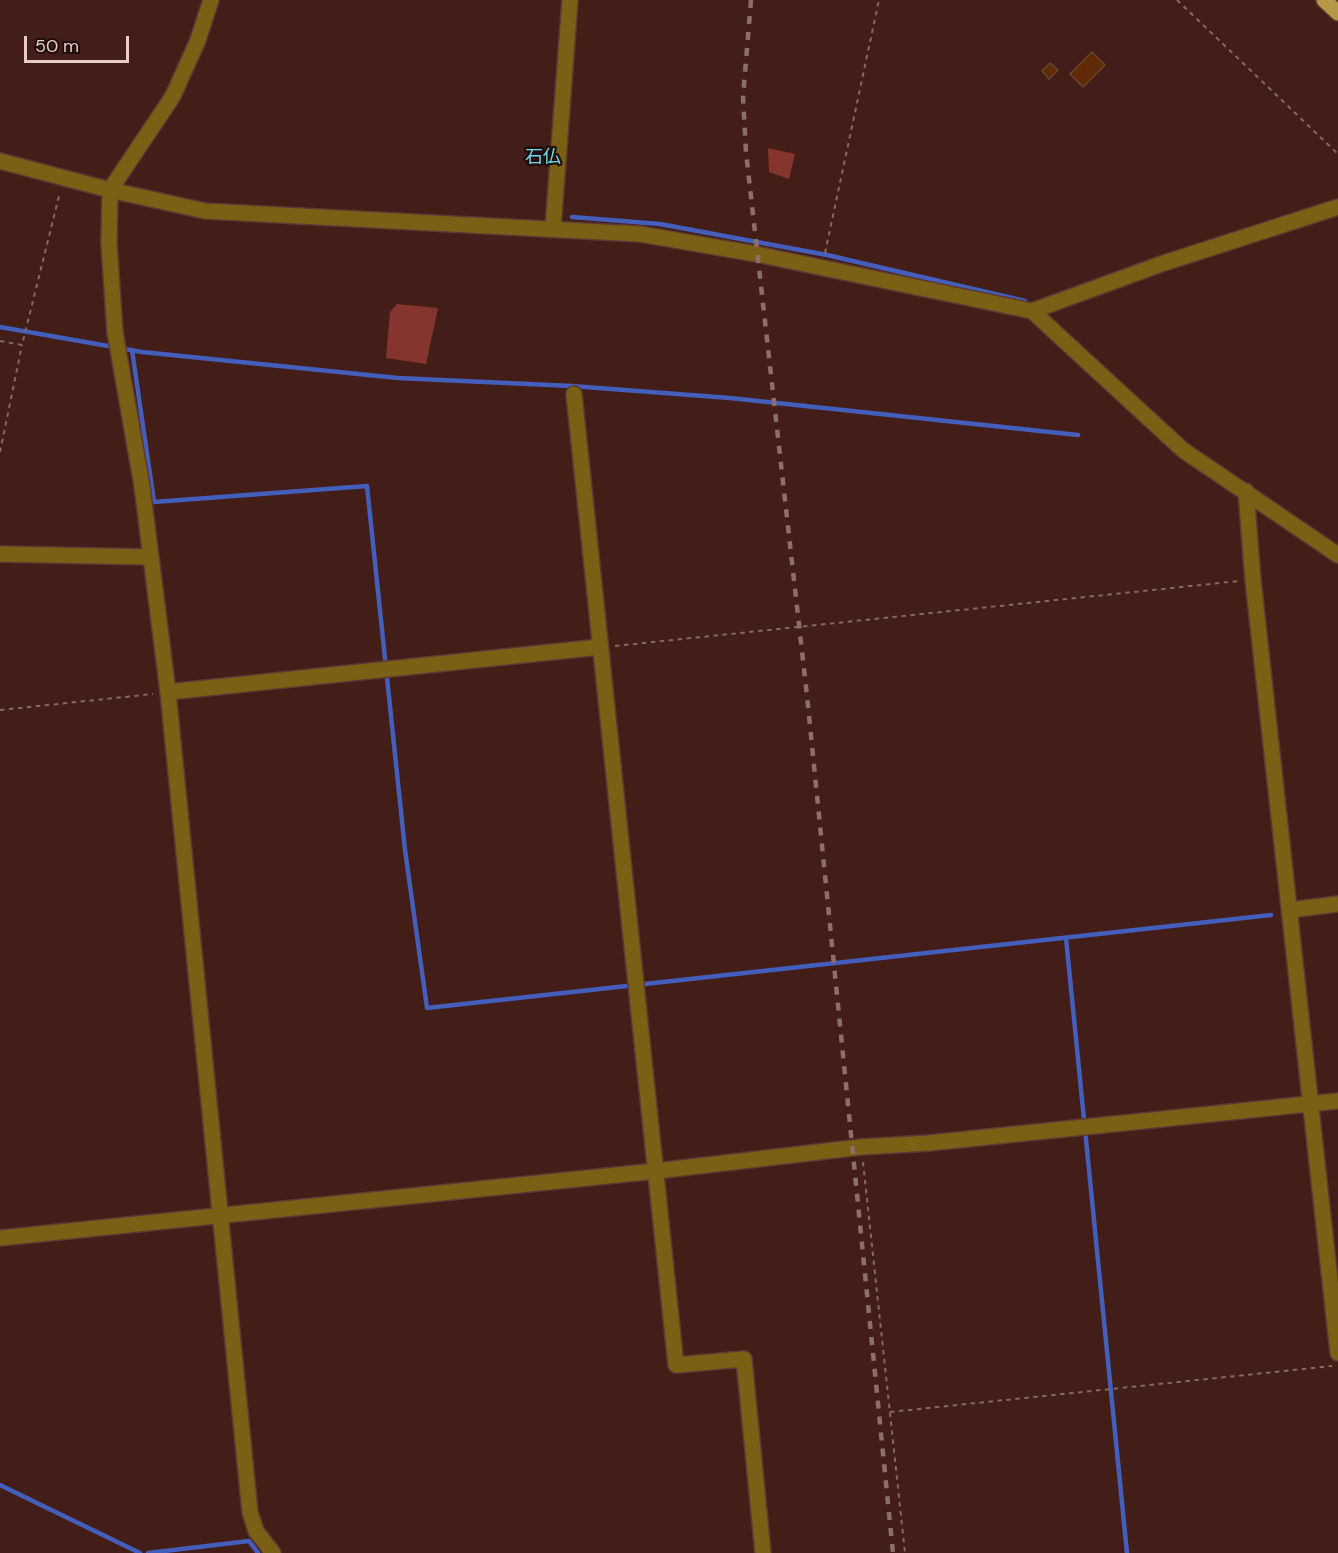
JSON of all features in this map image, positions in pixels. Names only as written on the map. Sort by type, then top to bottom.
[{"type":"main road","points":[[1324,0],[1338,13]]},
{"type":"street","points":[[211,0],[198,40],[173,96],[110,190],[109,244],[115,332],[142,486],[168,692],[250,1512],[256,1531],[273,1553]]},
{"type":"street","points":[[553,228],[570,0]]},
{"type":"street","points":[[0,161],[110,190],[205,211],[640,234],[822,267],[1032,311],[1183,450],[1338,555]]},
{"type":"street","points":[[1032,311],[1164,263],[1338,207]]},
{"type":"street","points":[[574,394],[676,1365],[744,1359],[763,1553]]},
{"type":"street","points":[[1246,491],[1252,579],[1338,1353]]},
{"type":"street","points":[[0,554],[150,556]]},
{"type":"street","points":[[168,692],[600,647]]},
{"type":"street","points":[[1290,910],[1338,904]]},
{"type":"street","points":[[0,1238],[656,1171],[861,1147],[929,1143],[1310,1102],[1338,1101]]},
{"type":"path","points":[[822,267],[879,0]]},
{"type":"path","points":[[1177,0],[1338,154]]},
{"type":"path","points":[[0,452],[22,345],[63,178]]},
{"type":"path","points":[[0,341],[22,345]]},
{"type":"path","points":[[600,647],[1252,579]]},
{"type":"path","points":[[0,710],[168,692]]},
{"type":"path","points":[[861,1147],[905,1553]]},
{"type":"path","points":[[890,1412],[1338,1366]]},
{"type":"shaded area","points":[[768,148],[795,154],[789,179],[769,172]]},
{"type":"shaded area","points":[[397,304],[438,308],[426,364],[386,358],[390,312]]},
{"type":"building","points":[[1092,52],[1105,65],[1083,87],[1070,74]]},
{"type":"building","points":[[1050,63],[1058,70],[1049,79],[1042,71]]},
{"type":"waterway","points":[[572,217],[660,224],[827,255],[1025,301]]},
{"type":"waterway","points":[[0,327],[142,352],[398,378],[572,386],[730,398],[1078,435]]},
{"type":"waterway","points":[[132,350],[154,502],[367,486],[405,850],[427,1008],[1271,915]]},
{"type":"waterway","points":[[1066,938],[1127,1553]]},
{"type":"waterway","points":[[0,1485],[140,1553]]},
{"type":"waterway","points":[[148,1553],[249,1541],[258,1553]]},
{"type":"railway","points":[[751,0],[743,97],[746,152],[807,696],[893,1553]]},
{"type":"district","name":"石仏","points":[[543,158]]}]
